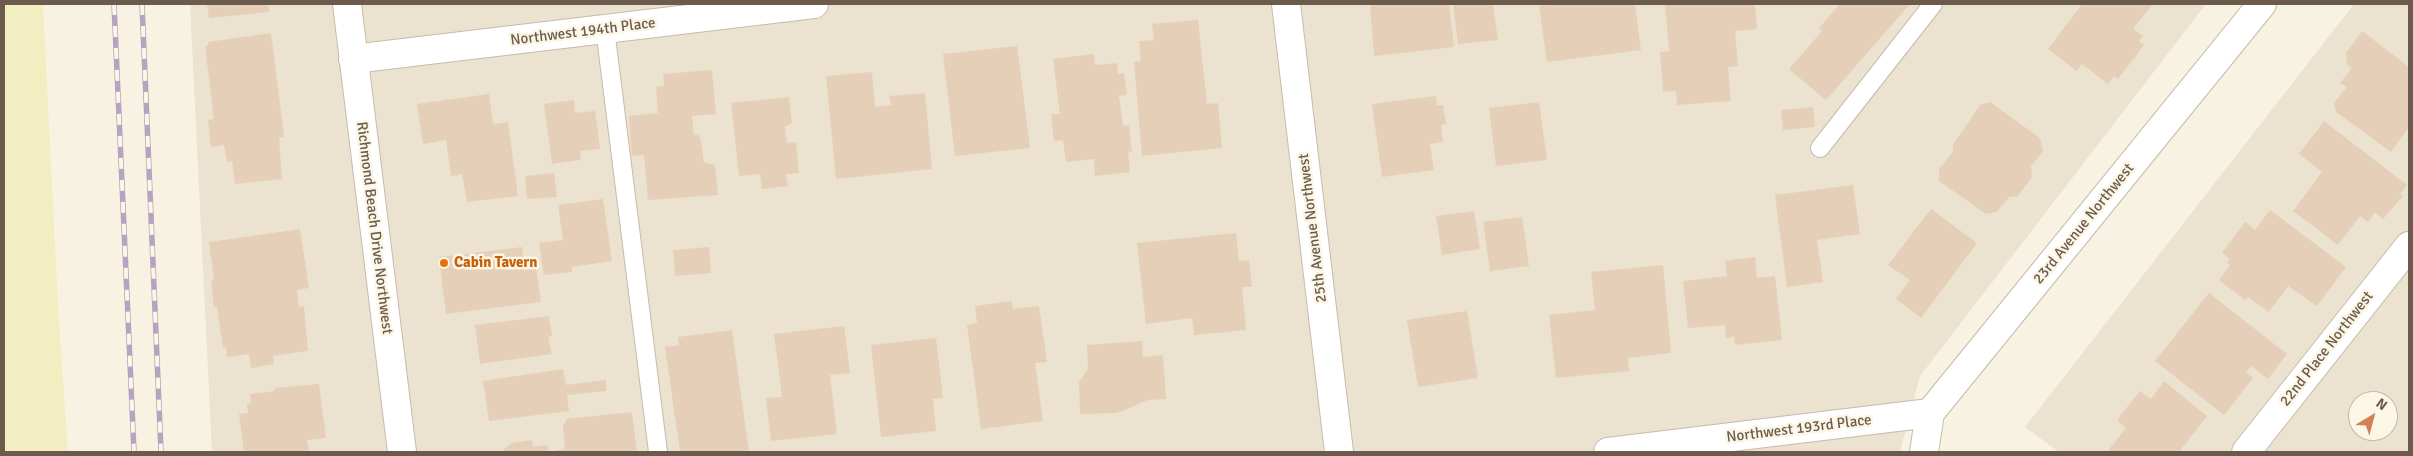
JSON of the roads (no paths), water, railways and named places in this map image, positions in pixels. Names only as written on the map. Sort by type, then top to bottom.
[{"type":"street","name":"Richmond Beach Drive Northwest","points":[[347,4],[402,452]]},
{"type":"street","name":"Northwest 194th Place","points":[[353,59],[814,4]]},
{"type":"street","name":"25th Avenue Northwest","points":[[1286,4],[1339,452]]},
{"type":"street","name":"23rd Avenue Northwest","points":[[1930,414],[2262,4]]},
{"type":"street","name":"22nd Place Northwest","points":[[2246,452],[2409,246]]},
{"type":"street","name":"Northwest 193rd Place","points":[[1608,452],[1930,414]]},
{"type":"street","points":[[1924,452],[1930,414]]},
{"type":"lane","points":[[1820,148],[1933,4]]},
{"type":"lane","points":[[605,29],[658,452]]},
{"type":"railway","points":[[114,4],[134,452]]},
{"type":"railway","points":[[142,4],[161,452]]},
{"type":"place","name":"Cabin Tavern","points":[[444,263]]}]
